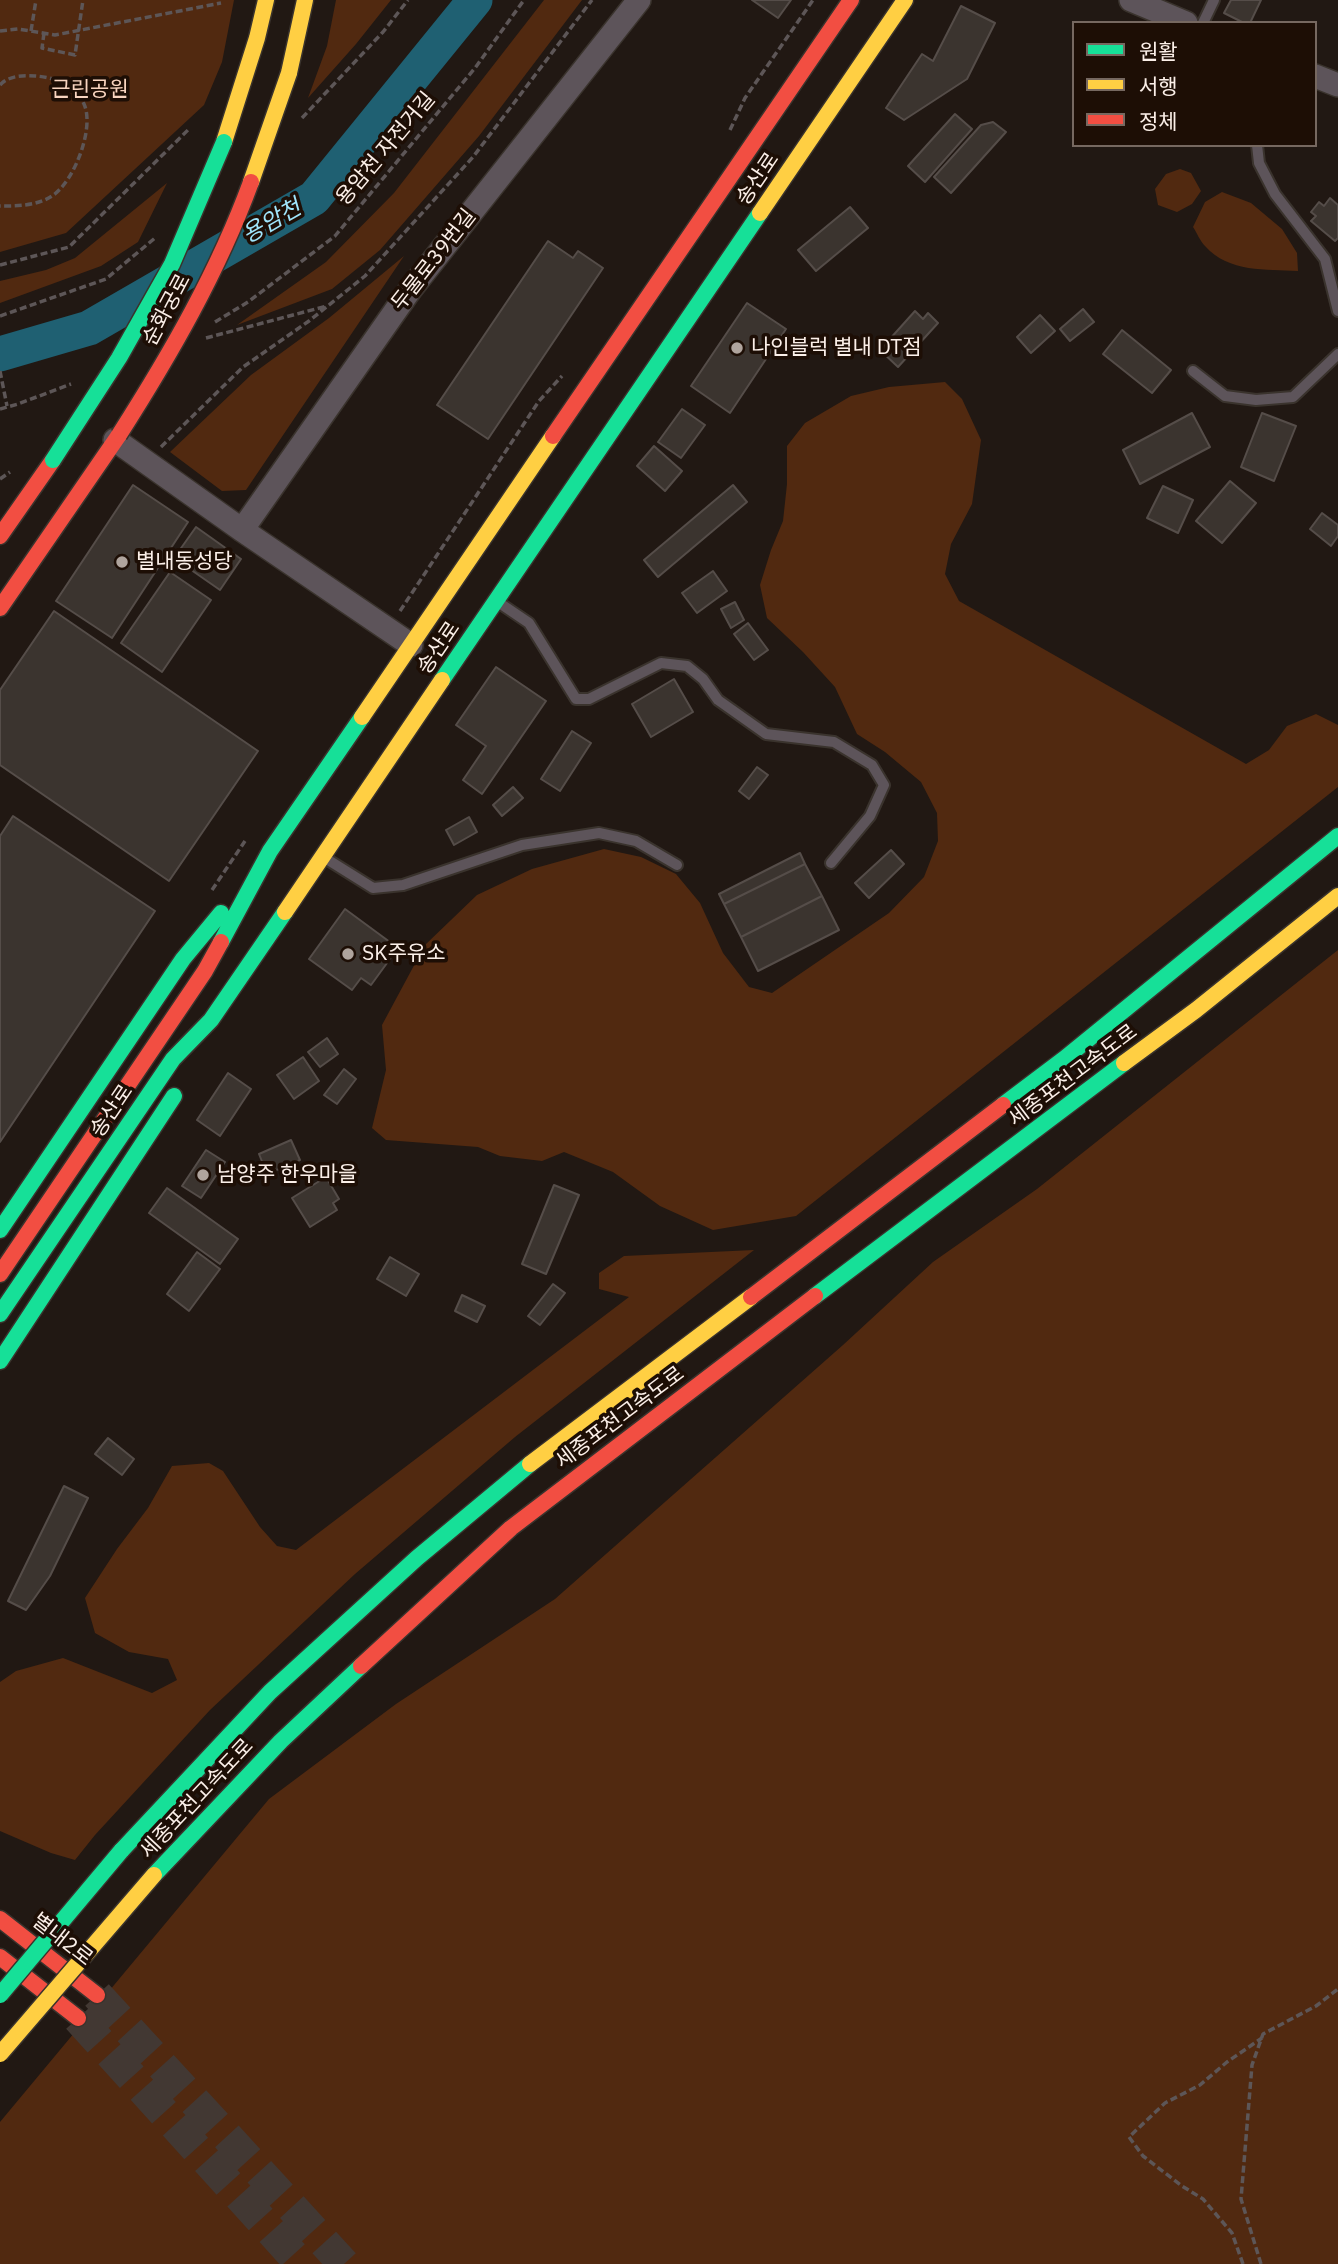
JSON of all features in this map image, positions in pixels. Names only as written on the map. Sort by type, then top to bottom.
[{"type":"main road","name":"순화궁로","points":[[0,536],[119,358],[172,264],[223,142],[257,38],[266,0]]},
{"type":"main road","name":"순화궁로","points":[[0,608],[155,378],[208,279],[246,195],[289,73],[305,0]]},
{"type":"main road","name":"송산로","points":[[0,1274],[205,971],[270,852],[851,0]]},
{"type":"main road","name":"송산로","points":[[0,1314],[173,1059],[211,1020],[905,0]]},
{"type":"main road","name":"세종포천고속도로","points":[[0,1995],[121,1851],[270,1692],[408,1566],[499,1489],[630,1387],[1064,1059],[1338,836]]},
{"type":"main road","points":[[0,1230],[183,958],[270,852]]},
{"type":"main road","name":"세종포천고속도로","points":[[0,2054],[154,1875],[281,1741],[511,1528],[959,1186],[1196,1010],[1338,895]]},
{"type":"main road","points":[[194,1062],[211,1020]]},
{"type":"main road","points":[[0,1361],[182,1083]]},
{"type":"main road","name":"별내2로","points":[[0,1919],[97,1994]]},
{"type":"main road","points":[[0,1957],[78,2018]]},
{"type":"street","name":"두물로39번길","points":[[242,530],[410,290],[639,0]]},
{"type":"street","points":[[1131,0],[1181,21]]},
{"type":"street","points":[[1317,77],[1338,85]]},
{"type":"street","points":[[117,437],[148,463],[242,530],[411,645]]},
{"type":"lane","points":[[1204,21],[1213,0]]},
{"type":"lane","points":[[1257,147],[1259,163],[1275,194],[1325,259],[1338,311]]},
{"type":"lane","points":[[1193,371],[1226,396],[1256,400],[1293,397],[1338,354]]},
{"type":"lane","points":[[496,601],[529,623],[576,699],[589,699],[662,663],[687,666],[703,678],[718,700],[766,734],[834,742],[872,765],[884,785],[870,816],[831,863]]},
{"type":"lane","points":[[323,857],[373,888],[403,885],[522,845],[599,833],[636,841],[677,865]]},
{"type":"path","points":[[31,31],[36,0]]},
{"type":"path","points":[[44,33],[42,48],[75,55],[83,0]]},
{"type":"path","name":"용암천 자전거길","points":[[215,322],[248,302],[335,236],[475,68],[524,0]]},
{"type":"path","points":[[148,463],[243,367],[365,276],[473,158],[593,0]]},
{"type":"path","points":[[726,138],[745,98],[813,0]]},
{"type":"path","points":[[0,32],[18,29],[55,35],[220,3]]},
{"type":"path","points":[[0,85],[22,75],[60,80],[74,91],[84,104],[86,121],[85,140],[76,163],[55,195],[26,205],[0,206]]},
{"type":"path","points":[[0,265],[69,247],[189,129]]},
{"type":"path","points":[[201,339],[329,305]]},
{"type":"path","points":[[0,371],[8,407]]},
{"type":"path","points":[[388,630],[539,401],[562,375]]},
{"type":"path","points":[[0,479],[10,472]]},
{"type":"path","points":[[212,890],[249,834]]},
{"type":"path","points":[[1261,2264],[1241,2199],[1252,2066],[1263,2034],[1316,2006],[1338,1990]]},
{"type":"path","points":[[1243,2264],[1232,2233],[1203,2199],[1143,2156],[1129,2137],[1165,2103],[1200,2085],[1262,2038]]},
{"type":"green space","name":"근린공원","points":[[0,0],[234,0],[222,62],[204,105],[66,233],[0,252]]},
{"type":"green space","points":[[336,0],[391,0],[308,98],[327,46]]},
{"type":"green space","points":[[544,0],[582,0],[479,136],[380,250],[332,289],[237,325],[326,262],[394,193]]},
{"type":"green space","points":[[1180,169],[1191,173],[1201,191],[1192,204],[1177,212],[1158,205],[1155,189],[1166,174]]},
{"type":"green space","points":[[167,183],[138,242],[101,266],[0,303],[0,281],[46,270],[75,258]]},
{"type":"green space","points":[[1222,192],[1251,203],[1282,229],[1297,253],[1298,271],[1248,268],[1225,261],[1205,246],[1193,227],[1205,202]]},
{"type":"green space","points":[[404,256],[246,490],[222,491],[170,452],[251,375],[329,318]]},
{"type":"green space","points":[[945,382],[962,399],[981,440],[972,504],[951,544],[945,574],[959,601],[1246,764],[1269,750],[1287,726],[1316,714],[1338,725],[1338,787],[796,1216],[713,1230],[660,1206],[613,1172],[564,1152],[542,1161],[500,1156],[478,1147],[386,1140],[372,1128],[386,1070],[382,1025],[425,945],[477,895],[532,869],[604,849],[641,857],[676,874],[700,903],[723,953],[749,987],[772,993],[889,913],[924,877],[938,841],[937,813],[921,782],[885,752],[857,734],[835,687],[767,618],[760,585],[783,521],[787,446],[805,423],[851,396],[889,387]]},
{"type":"green space","points":[[1338,950],[1338,2264],[0,2264],[0,2122],[269,1799],[396,1704],[555,1599],[933,1262],[1037,1189]]},
{"type":"green space","points":[[754,1250],[515,1437],[355,1574],[210,1710],[75,1860],[51,1853],[0,1831],[0,1682],[16,1671],[63,1658],[152,1693],[177,1680],[168,1659],[129,1652],[95,1633],[85,1598],[148,1508],[172,1466],[209,1463],[223,1471],[260,1527],[277,1546],[296,1550],[629,1297],[599,1289],[599,1273],[624,1256]]},
{"type":"building","points":[[752,0],[791,0],[778,18]]},
{"type":"building","points":[[1231,0],[1261,0],[1251,21],[1240,21],[1224,13]]},
{"type":"building","points":[[961,6],[995,23],[967,79],[904,120],[886,108],[922,54],[933,61]]},
{"type":"building","points":[[955,114],[972,129],[925,182],[908,166]]},
{"type":"building","points":[[993,122],[1006,132],[951,193],[934,177],[981,125]]},
{"type":"building","points":[[1330,198],[1338,205],[1338,238],[1335,241],[1311,221],[1316,216],[1311,212],[1319,202],[1324,206]]},
{"type":"building","points":[[850,207],[868,228],[816,271],[798,250]]},
{"type":"building","points":[[548,241],[573,258],[578,251],[603,268],[488,439],[437,405]]},
{"type":"building","points":[[747,303],[786,329],[730,413],[691,386]]},
{"type":"building","points":[[1083,309],[1094,322],[1070,341],[1060,329]]},
{"type":"building","points":[[915,311],[923,319],[928,313],[938,323],[898,367],[880,350]]},
{"type":"building","points":[[1040,315],[1055,331],[1031,353],[1017,337]]},
{"type":"building","points":[[1122,330],[1171,370],[1152,393],[1103,354]]},
{"type":"building","points":[[682,409],[705,425],[681,458],[658,442]]},
{"type":"building","points":[[1192,413],[1210,447],[1140,484],[1123,450]]},
{"type":"building","points":[[1262,413],[1296,426],[1274,481],[1241,467]]},
{"type":"building","points":[[654,446],[682,471],[665,491],[637,466]]},
{"type":"building","points":[[1230,481],[1256,503],[1222,543],[1196,521]]},
{"type":"building","name":"별내동성당","points":[[133,485],[188,522],[112,638],[56,601]]},
{"type":"building","points":[[733,485],[747,502],[658,577],[644,560]]},
{"type":"building","points":[[1163,486],[1193,500],[1178,533],[1147,518]]},
{"type":"building","points":[[1322,513],[1338,525],[1338,536],[1331,546],[1310,529]]},
{"type":"building","points":[[196,527],[241,559],[220,590],[174,558]]},
{"type":"building","points":[[713,571],[727,591],[697,613],[682,593]]},
{"type":"building","points":[[170,572],[211,600],[162,672],[121,643]]},
{"type":"building","points":[[735,602],[744,620],[731,628],[721,609]]},
{"type":"building","points":[[54,611],[258,751],[169,881],[0,765],[0,690]]},
{"type":"building","points":[[748,623],[768,650],[754,660],[734,634]]},
{"type":"building","points":[[496,667],[546,701],[482,794],[463,780],[486,746],[456,725]]},
{"type":"building","points":[[674,679],[693,712],[651,737],[632,704]]},
{"type":"building","points":[[572,731],[591,743],[560,791],[541,779]]},
{"type":"building","points":[[757,767],[768,775],[749,799],[739,791]]},
{"type":"building","points":[[513,787],[523,798],[502,816],[493,805]]},
{"type":"building","points":[[13,816],[155,911],[0,1142],[0,836]]},
{"type":"building","points":[[469,817],[477,832],[454,845],[446,830]]},
{"type":"building","points":[[891,850],[904,864],[869,898],[855,883]]},
{"type":"building","points":[[800,853],[805,864],[724,904],[719,894]]},
{"type":"building","points":[[805,864],[822,896],[741,937],[724,904]]},
{"type":"building","points":[[822,896],[839,930],[758,971],[741,937]]},
{"type":"building","points":[[345,909],[398,948],[371,985],[361,978],[352,990],[309,959]]},
{"type":"building","points":[[327,1038],[338,1054],[320,1067],[308,1052]]},
{"type":"building","points":[[303,1057],[319,1081],[294,1099],[277,1075]]},
{"type":"building","points":[[344,1069],[356,1079],[337,1104],[324,1095]]},
{"type":"building","points":[[228,1073],[251,1089],[220,1136],[197,1120]]},
{"type":"building","points":[[291,1140],[300,1160],[267,1174],[259,1154]]},
{"type":"building","points":[[206,1150],[225,1162],[201,1198],[182,1186]]},
{"type":"building","points":[[326,1177],[339,1199],[333,1203],[337,1210],[310,1227],[292,1198]]},
{"type":"building","points":[[554,1185],[579,1195],[546,1274],[522,1264]]},
{"type":"building","points":[[167,1188],[238,1239],[220,1264],[149,1213]]},
{"type":"building","points":[[197,1252],[220,1269],[189,1311],[167,1294]]},
{"type":"building","points":[[390,1257],[419,1274],[406,1296],[377,1279]]},
{"type":"building","points":[[553,1284],[565,1293],[540,1325],[528,1316]]},
{"type":"building","points":[[462,1295],[485,1306],[477,1322],[455,1311]]},
{"type":"building","points":[[108,1438],[134,1459],[122,1475],[95,1454]]},
{"type":"building","points":[[64,1486],[88,1498],[50,1576],[26,1610],[8,1601]]},
{"type":"waterway","name":"용암천","points":[[0,354],[89,328],[314,198],[475,0]]},
{"type":"tunnel","points":[[97,1995],[344,2264]]},
{"type":"tunnel","points":[[78,2018],[301,2264]]},
{"type":"traffic: fast","points":[[53,460],[119,358],[172,264],[224,142]]},
{"type":"traffic: fast","points":[[442,680],[760,213]]},
{"type":"traffic: fast","points":[[221,942],[270,851],[362,717]]},
{"type":"traffic: fast","points":[[1003,1105],[1064,1059],[1338,836]]},
{"type":"traffic: fast","points":[[0,1314],[173,1059],[211,1020],[285,912]]},
{"type":"traffic: fast","points":[[0,1230],[183,959],[221,913]]},
{"type":"traffic: fast","points":[[815,1296],[1124,1063]]},
{"type":"traffic: fast","points":[[0,1361],[174,1096]]},
{"type":"traffic: fast","points":[[121,1851],[270,1692],[417,1558],[530,1464]]},
{"type":"traffic: fast","points":[[154,1875],[281,1741],[361,1666]]},
{"type":"traffic: fast","points":[[0,1995],[121,1851]]},
{"type":"traffic: slow","points":[[224,142],[257,38],[266,0]]},
{"type":"traffic: slow","points":[[289,73],[305,0]]},
{"type":"traffic: slow","points":[[760,213],[905,0]]},
{"type":"traffic: slow","points":[[251,182],[289,73]]},
{"type":"traffic: slow","points":[[362,717],[553,436]]},
{"type":"traffic: slow","points":[[285,912],[442,680]]},
{"type":"traffic: slow","points":[[1124,1063],[1196,1010],[1338,896]]},
{"type":"traffic: slow","points":[[530,1464],[751,1297]]},
{"type":"traffic: slow","points":[[0,2054],[154,1875]]},
{"type":"traffic: jam","points":[[553,436],[851,0]]},
{"type":"traffic: jam","points":[[119,435],[192,312],[224,248],[251,182]]},
{"type":"traffic: jam","points":[[0,608],[119,435]]},
{"type":"traffic: jam","points":[[0,536],[53,460]]},
{"type":"traffic: jam","points":[[0,1274],[205,971],[221,942]]},
{"type":"traffic: jam","points":[[751,1297],[1003,1105]]},
{"type":"traffic: jam","points":[[361,1666],[511,1528],[815,1296]]},
{"type":"traffic: jam","points":[[0,1919],[97,1995]]},
{"type":"traffic: jam","points":[[0,1957],[78,2018]]},
{"type":"place","name":"나인블럭 별내 DT점","points":[[737,348]]},
{"type":"place","name":"별내동성당","points":[[122,562]]},
{"type":"place","name":"SK주유소","points":[[348,954]]},
{"type":"place","name":"남양주 한우마을","points":[[203,1175]]}]
